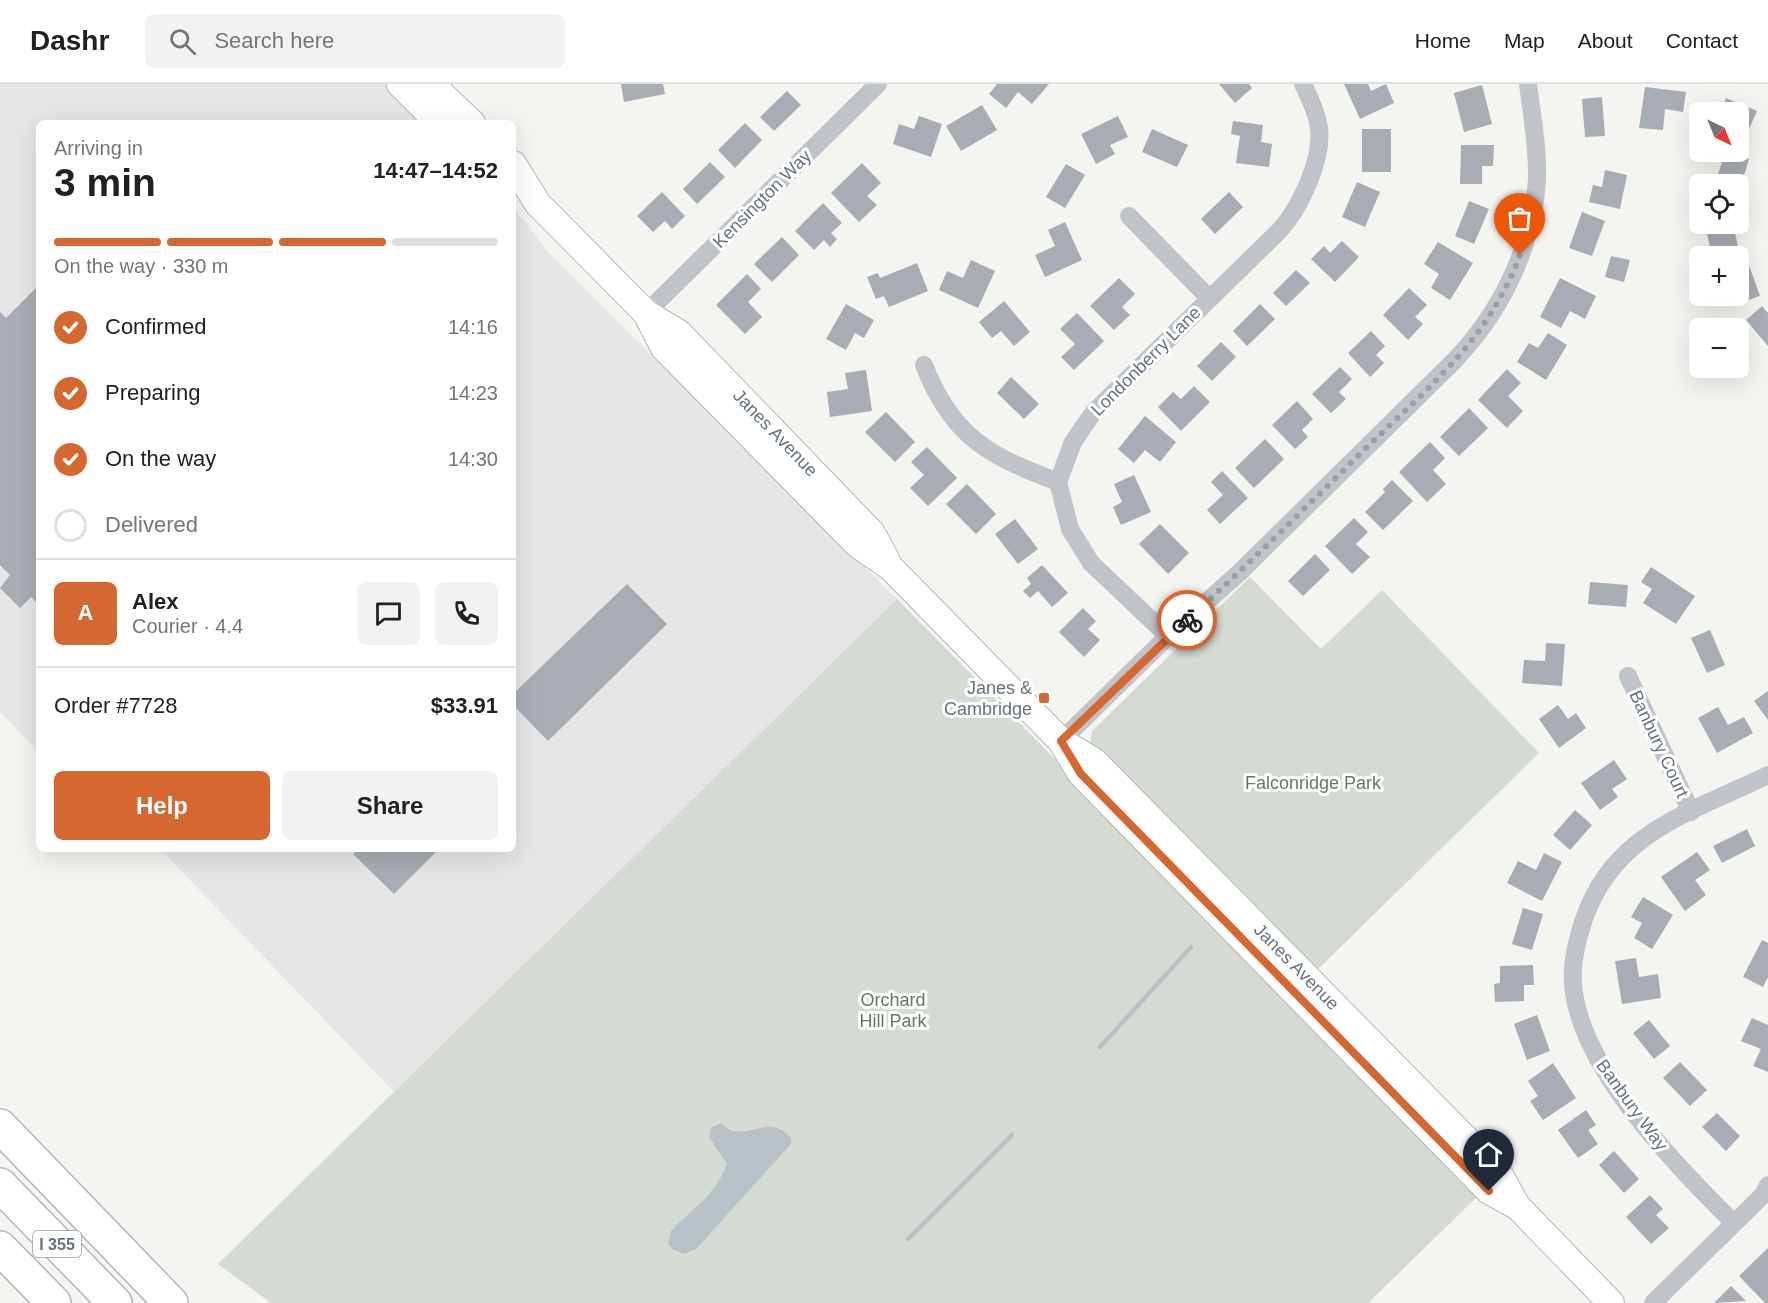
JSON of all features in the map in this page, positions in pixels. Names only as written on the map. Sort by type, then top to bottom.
[{"type":"highway","points":[[3,1130],[171,1303]]},
{"type":"highway","name":"I 355","points":[[0,1185],[115,1303]]},
{"type":"highway","name":"I 355","points":[[0,1248],[54,1303]]},
{"type":"street","points":[[400,84],[436,120]]},
{"type":"street","points":[[431,84],[469,120]]},
{"type":"street","name":"Kensington Way","points":[[646,314],[878,84]]},
{"type":"street","name":"Londonberry Lane","points":[[1058,482],[1073,442],[1093,413],[1280,230],[1304,197],[1319,129],[1303,84]]},
{"type":"street","points":[[1061,741],[1168,636],[1240,573],[1454,361],[1492,315],[1520,255],[1537,181],[1535,136],[1527,84]]},
{"type":"street","name":"Janes Avenue","points":[[516,169],[538,204],[646,314],[679,333],[872,533],[891,567],[1061,741],[1094,761],[1443,1115],[1500,1175],[1517,1206],[1611,1303]]},
{"type":"street","name":"Janes Avenue","points":[[516,192],[538,204]]},
{"type":"street","points":[[1129,216],[1209,298]]},
{"type":"street","points":[[924,365],[936,395],[971,437],[1006,462],[1058,482],[1070,529],[1082,552],[1168,636]]},
{"type":"street","name":"Banbury Court","points":[[1628,675],[1691,812]]},
{"type":"street","name":"Banbury Way","points":[[1734,1223],[1682,1172],[1603,1068],[1584,1031],[1578,1010],[1573,969],[1589,906],[1610,871],[1639,842],[1691,812],[1768,776]]},
{"type":"street","points":[[1653,1303],[1762,1195],[1768,1185]]},
{"type":"shaded area","points":[[0,84],[392,84],[427,120],[36,120],[36,749],[0,712]]},
{"type":"shaded area","points":[[516,211],[549,253],[897,599],[394,1092],[163,852],[516,852]]},
{"type":"shaded area","points":[[721,1123],[728,1129],[741,1132],[763,1127],[776,1128],[791,1138],[791,1144],[697,1248],[685,1254],[674,1250],[668,1244],[671,1231],[703,1201],[722,1175],[727,1164],[709,1137],[711,1128]]},
{"type":"green space","name":"Falconridge Park","points":[[1250,577],[1321,649],[1382,590],[1539,753],[1313,974],[1090,746],[1092,731]]},
{"type":"green space","name":"Orchard Hill Park","points":[[897,599],[1283,990],[1479,1195],[1368,1303],[271,1303],[218,1264]]},
{"type":"building","points":[[621,84],[663,84],[665,94],[624,102]]},
{"type":"building","points":[[997,84],[1049,84],[1032,104],[1018,92],[1006,108],[989,94]]},
{"type":"building","points":[[1219,84],[1249,84],[1252,88],[1235,103]]},
{"type":"building","points":[[1344,84],[1368,84],[1371,91],[1386,84],[1394,103],[1360,119]]},
{"type":"building","points":[[1482,85],[1492,124],[1464,132],[1454,93]]},
{"type":"building","points":[[1645,87],[1686,92],[1683,112],[1665,109],[1663,130],[1639,128]]},
{"type":"building","points":[[787,91],[801,105],[774,131],[760,117]]},
{"type":"building","points":[[1602,97],[1605,136],[1585,137],[1582,99]]},
{"type":"building","points":[[1726,98],[1736,102],[1724,102]]},
{"type":"building","points":[[982,105],[997,130],[961,151],[946,126]]},
{"type":"building","points":[[1749,108],[1757,111],[1749,129]]},
{"type":"building","points":[[919,116],[942,124],[931,157],[893,144],[899,124],[914,129]]},
{"type":"building","points":[[1118,116],[1128,137],[1110,145],[1115,154],[1096,164],[1081,134]]},
{"type":"building","points":[[1233,121],[1263,125],[1261,142],[1272,144],[1269,167],[1236,163],[1240,136],[1231,134]]},
{"type":"building","points":[[745,123],[762,140],[735,168],[718,150]]},
{"type":"building","points":[[1152,129],[1188,145],[1177,167],[1142,152]]},
{"type":"building","points":[[1362,129],[1391,129],[1391,172],[1362,172]]},
{"type":"building","points":[[1461,145],[1494,145],[1493,166],[1482,166],[1482,184],[1460,184]]},
{"type":"building","points":[[710,162],[725,177],[697,204],[683,189]]},
{"type":"building","points":[[1722,162],[1748,162],[1744,174],[1718,174]]},
{"type":"building","points":[[862,163],[881,183],[867,196],[877,205],[859,222],[831,193]]},
{"type":"building","points":[[1066,164],[1085,175],[1065,208],[1046,197]]},
{"type":"building","points":[[1605,170],[1627,175],[1620,209],[1589,202],[1593,185],[1602,187]]},
{"type":"building","points":[[1357,182],[1380,192],[1365,227],[1342,217]]},
{"type":"building","points":[[662,192],[685,216],[672,229],[665,221],[653,232],[637,216]]},
{"type":"building","points":[[1229,192],[1243,207],[1215,234],[1201,219]]},
{"type":"building","points":[[1469,201],[1489,209],[1474,244],[1455,236]]},
{"type":"building","points":[[823,203],[842,223],[831,233],[837,239],[830,247],[824,240],[814,250],[795,231]]},
{"type":"building","points":[[1582,212],[1605,221],[1592,256],[1569,248]]},
{"type":"building","points":[[1065,222],[1082,260],[1045,277],[1035,255],[1055,246],[1048,230]]},
{"type":"building","points":[[1707,234],[1735,234],[1738,246],[1710,246]]},
{"type":"building","points":[[782,237],[799,255],[772,282],[754,264]]},
{"type":"building","points":[[1342,241],[1359,257],[1335,282],[1311,259],[1324,246],[1330,253]]},
{"type":"building","points":[[1438,242],[1473,263],[1450,300],[1431,288],[1439,274],[1424,264]]},
{"type":"building","points":[[1611,256],[1630,260],[1624,282],[1605,277]]},
{"type":"building","points":[[971,260],[995,271],[978,308],[939,290],[947,271],[963,278]]},
{"type":"building","points":[[917,263],[928,291],[889,307],[884,296],[876,299],[867,277],[878,273],[880,278]]},
{"type":"building","points":[[1749,265],[1760,296],[1749,300]]},
{"type":"building","points":[[1296,270],[1310,283],[1286,306],[1273,293]]},
{"type":"building","points":[[747,274],[761,289],[748,302],[762,317],[745,334],[716,305]]},
{"type":"building","points":[[1119,278],[1135,294],[1122,307],[1130,315],[1114,330],[1090,306]]},
{"type":"building","points":[[1560,278],[1596,296],[1585,319],[1570,311],[1561,328],[1540,317]]},
{"type":"building","points":[[36,288],[36,602],[31,597],[20,608],[0,588],[10,575],[0,565],[0,312],[6,318]]},
{"type":"building","points":[[1409,288],[1427,305],[1415,317],[1423,324],[1408,340],[1383,315]]},
{"type":"building","points":[[1004,301],[1030,332],[1014,346],[1001,331],[992,338],[979,322]]},
{"type":"building","points":[[846,304],[874,320],[864,338],[855,333],[846,350],[826,339]]},
{"type":"building","points":[[1260,304],[1275,319],[1247,346],[1233,331]]},
{"type":"building","points":[[1762,306],[1768,313],[1768,346],[1749,324],[1748,318]]},
{"type":"building","points":[[1077,313],[1104,341],[1074,370],[1061,357],[1075,344],[1060,329]]},
{"type":"building","points":[[1371,331],[1385,346],[1376,355],[1384,363],[1370,377],[1348,353]]},
{"type":"building","points":[[1548,333],[1567,345],[1546,380],[1517,362],[1529,343],[1538,348]]},
{"type":"building","points":[[1221,342],[1236,357],[1212,381],[1197,366]]},
{"type":"building","points":[[1340,367],[1352,379],[1339,392],[1346,399],[1331,413],[1312,394]]},
{"type":"building","points":[[1507,369],[1521,383],[1508,396],[1523,411],[1507,428],[1478,400]]},
{"type":"building","points":[[866,370],[872,411],[830,417],[827,392],[848,389],[845,373]]},
{"type":"building","points":[[1011,377],[1039,404],[1024,419],[997,393]]},
{"type":"building","points":[[1194,386],[1210,402],[1181,431],[1158,407],[1173,392],[1181,399]]},
{"type":"building","points":[[1297,401],[1313,419],[1302,430],[1308,437],[1295,449],[1272,425]]},
{"type":"building","points":[[1469,408],[1488,428],[1459,456],[1440,437]]},
{"type":"building","points":[[886,412],[915,442],[895,462],[865,432]]},
{"type":"building","points":[[1145,416],[1176,442],[1160,462],[1145,450],[1134,463],[1118,449]]},
{"type":"building","points":[[1265,439],[1284,459],[1254,488],[1235,468]]},
{"type":"building","points":[[1430,442],[1445,458],[1433,470],[1446,484],[1427,502],[1399,472]]},
{"type":"building","points":[[927,447],[957,478],[928,506],[910,488],[924,475],[911,462]]},
{"type":"building","points":[[1222,471],[1248,498],[1220,524],[1207,510],[1223,495],[1211,482]]},
{"type":"building","points":[[1134,475],[1151,512],[1121,525],[1113,507],[1122,502],[1114,484]]},
{"type":"building","points":[[1392,480],[1413,501],[1383,530],[1365,512],[1385,492],[1383,489]]},
{"type":"building","points":[[967,484],[996,514],[976,534],[946,504]]},
{"type":"building","points":[[1354,518],[1368,532],[1356,544],[1370,557],[1352,574],[1325,546]]},
{"type":"building","points":[[1015,519],[1038,549],[1018,564],[995,534]]},
{"type":"building","points":[[1160,524],[1189,553],[1168,574],[1139,544]]},
{"type":"building","points":[[1315,554],[1330,570],[1303,596],[1288,581]]},
{"type":"building","points":[[1042,565],[1068,593],[1052,607],[1038,591],[1030,598],[1023,591],[1031,584],[1027,578]]},
{"type":"building","points":[[1651,567],[1695,596],[1676,624],[1643,603],[1652,589],[1641,582]]},
{"type":"building","points":[[1590,582],[1628,585],[1626,607],[1588,604]]},
{"type":"building","points":[[627,584],[667,624],[548,741],[516,708],[516,691]]},
{"type":"building","points":[[1083,608],[1096,621],[1088,629],[1100,640],[1084,657],[1059,632]]},
{"type":"building","points":[[1710,630],[1725,665],[1707,673],[1691,638]]},
{"type":"building","points":[[1546,643],[1565,644],[1562,686],[1522,683],[1524,660],[1545,661]]},
{"type":"building","points":[[1768,691],[1768,720],[1754,701]]},
{"type":"building","points":[[1558,705],[1568,719],[1576,713],[1586,728],[1559,748],[1539,719]]},
{"type":"building","points":[[1718,707],[1728,725],[1744,717],[1753,733],[1717,753],[1698,718]]},
{"type":"building","points":[[1614,760],[1627,779],[1612,789],[1618,797],[1600,810],[1581,783]]},
{"type":"building","points":[[1575,810],[1592,825],[1570,850],[1553,835]]},
{"type":"building","points":[[1747,829],[1755,846],[1722,863],[1713,846]]},
{"type":"building","points":[[355,852],[436,852],[394,894],[353,854]]},
{"type":"building","points":[[1697,852],[1710,870],[1695,880],[1706,895],[1685,911],[1661,877]]},
{"type":"building","points":[[1544,853],[1562,862],[1542,901],[1507,883],[1518,861],[1536,870]]},
{"type":"building","points":[[1643,897],[1673,915],[1652,949],[1634,938],[1642,923],[1631,917]]},
{"type":"building","points":[[1523,908],[1543,914],[1532,950],[1512,944]]},
{"type":"building","points":[[1762,940],[1768,943],[1768,977],[1763,987],[1743,977]]},
{"type":"building","points":[[1636,958],[1639,977],[1658,974],[1661,998],[1622,1004],[1615,961]]},
{"type":"building","points":[[1533,965],[1534,985],[1524,985],[1524,1001],[1495,1002],[1494,984],[1500,983],[1500,966]]},
{"type":"building","points":[[1537,1015],[1550,1051],[1527,1060],[1514,1024]]},
{"type":"building","points":[[1752,1018],[1768,1025],[1768,1072],[1753,1066],[1761,1049],[1741,1041]]},
{"type":"building","points":[[1649,1020],[1670,1046],[1654,1059],[1633,1033]]},
{"type":"building","points":[[1680,1062],[1707,1090],[1690,1106],[1663,1078]]},
{"type":"building","points":[[1553,1063],[1576,1098],[1543,1120],[1530,1101],[1538,1096],[1528,1081]]},
{"type":"building","points":[[1586,1110],[1596,1125],[1588,1130],[1598,1144],[1578,1158],[1558,1130]]},
{"type":"building","points":[[1717,1113],[1740,1136],[1726,1151],[1702,1127]]},
{"type":"building","points":[[1614,1151],[1639,1179],[1624,1193],[1599,1165]]},
{"type":"building","points":[[1650,1195],[1663,1209],[1656,1215],[1669,1228],[1651,1244],[1626,1217]]},
{"type":"building","points":[[1768,1248],[1768,1303],[1765,1303],[1739,1276]]},
{"type":"building","points":[[1731,1286],[1746,1301],[1714,1303]]},
{"type":"waterway","points":[[1100,1047],[1191,947]]},
{"type":"waterway","points":[[908,1239],[1012,1135]]},
{"type":"way so far","points":[[1187,620],[1240,573],[1472,343],[1503,296],[1520,255]]},
{"type":"place","name":"Janes & Cambridge","points":[[1044,698]]},
{"type":"route","points":[[1187,620],[1061,741],[1081,774],[1138,834],[1271,966],[1489,1191]]}]
